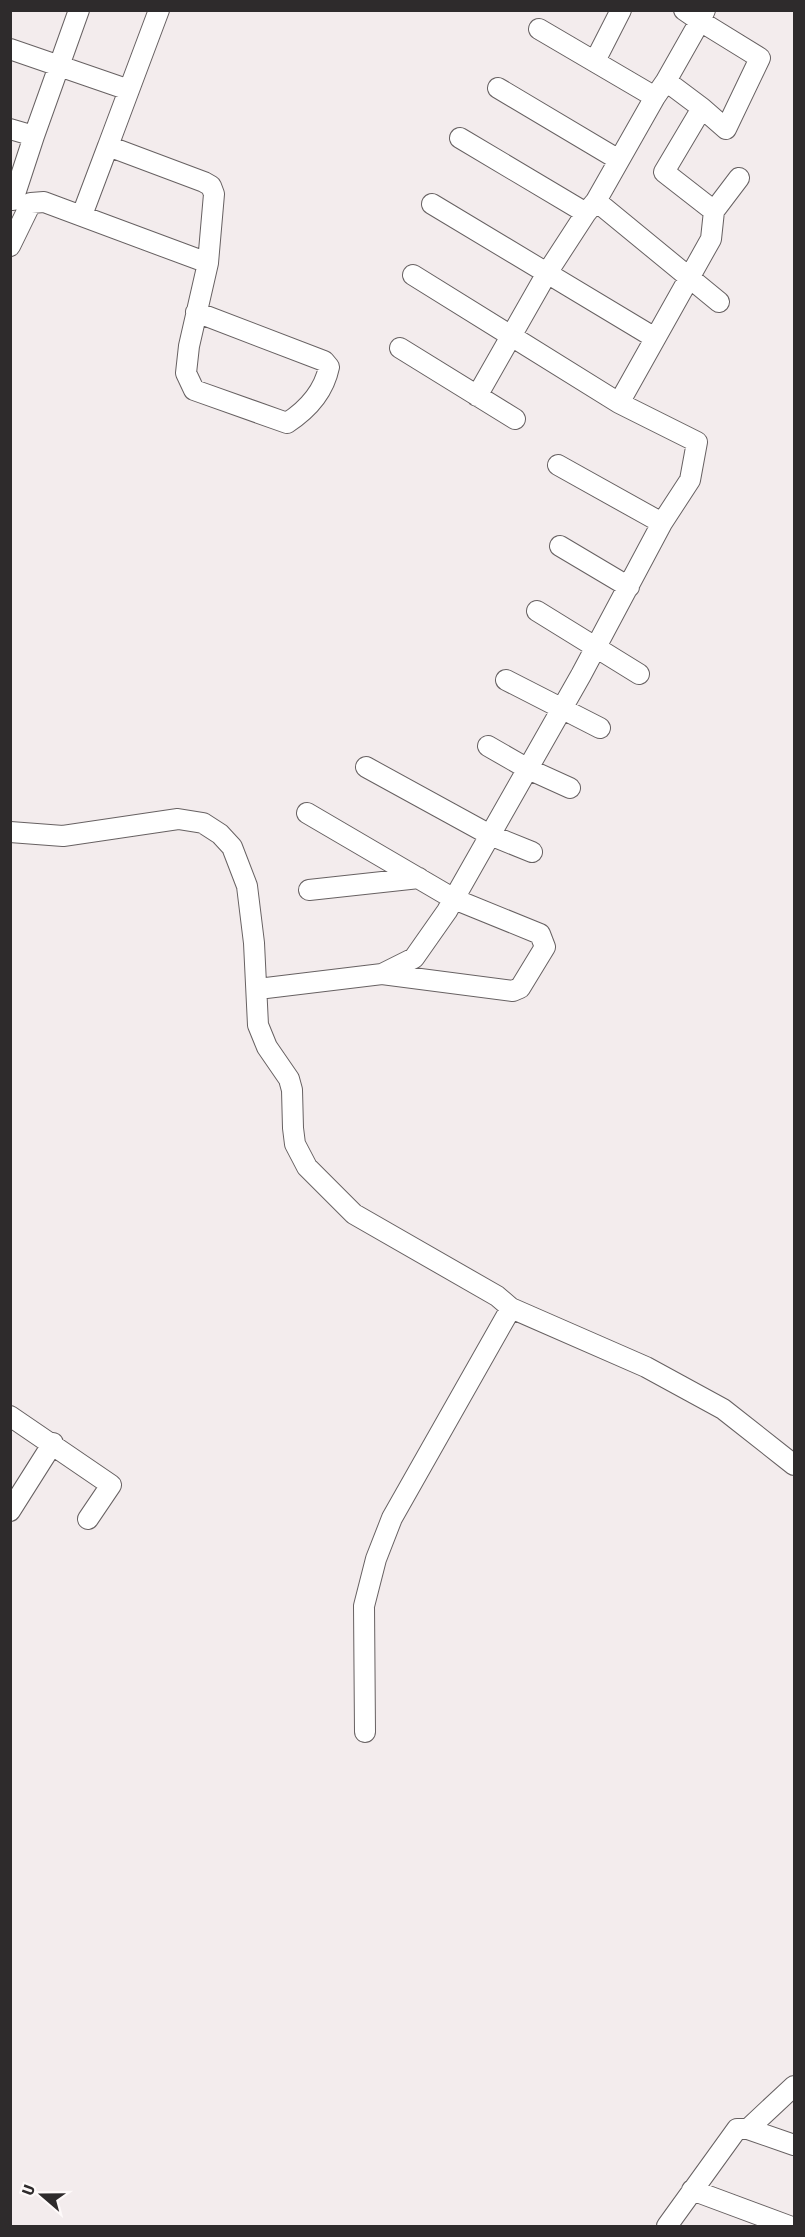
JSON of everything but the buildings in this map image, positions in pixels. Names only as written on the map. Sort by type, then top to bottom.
[{"type":"street","points":[[10,246],[34,136],[79,10]]},
{"type":"street","points":[[82,215],[159,10]]},
{"type":"street","points":[[595,62],[621,10]]},
{"type":"street","points":[[477,396],[547,273],[591,207],[660,89],[696,14],[760,58],[726,129],[702,108],[660,89],[595,62],[539,29]]},
{"type":"street","points":[[10,49],[129,90]]},
{"type":"street","points":[[498,88],[619,160]]},
{"type":"street","points":[[702,108],[664,172],[714,212]]},
{"type":"street","points":[[10,129],[34,136]]},
{"type":"street","points":[[460,138],[591,207],[719,302]]},
{"type":"street","points":[[108,146],[211,186],[214,195],[208,263],[196,312],[186,373],[194,390],[287,423],[300,415],[323,386],[329,367],[324,361],[196,312]]},
{"type":"street","points":[[619,404],[711,239],[714,212],[739,178]]},
{"type":"street","points":[[18,201],[44,202],[208,263]]},
{"type":"street","points":[[432,204],[656,338]]},
{"type":"street","points":[[382,974],[414,958],[454,899],[563,708],[662,523],[690,480],[697,442],[619,404],[413,275]]},
{"type":"street","points":[[400,348],[514,419]]},
{"type":"street","points":[[558,465],[662,523]]},
{"type":"street","points":[[560,546],[629,587]]},
{"type":"street","points":[[537,611],[639,674]]},
{"type":"street","points":[[506,680],[600,728]]},
{"type":"street","points":[[488,746],[528,769],[570,788]]},
{"type":"street","points":[[366,767],[490,836],[532,852]]},
{"type":"street","points":[[258,989],[382,974],[513,991],[520,988],[545,947],[540,934],[454,899],[307,813]]},
{"type":"street","points":[[10,832],[63,836],[178,819],[203,823],[211,828],[232,847],[247,886],[258,989],[258,1025],[267,1047],[289,1079],[292,1090],[295,1144],[307,1167],[354,1214],[497,1296],[511,1308],[646,1367],[723,1409],[795,1464]]},
{"type":"street","points":[[309,890],[419,878]]},
{"type":"street","points":[[365,1732],[364,1606],[376,1558],[392,1518],[511,1308]]},
{"type":"street","points":[[10,1416],[53,1443],[111,1485],[88,1519]]},
{"type":"street","points":[[10,1511],[53,1443]]},
{"type":"street","points":[[748,2129],[795,2086]]},
{"type":"street","points":[[667,2226],[737,2129],[748,2129],[795,2145]]},
{"type":"street","points":[[692,2190],[792,2226]]}]
